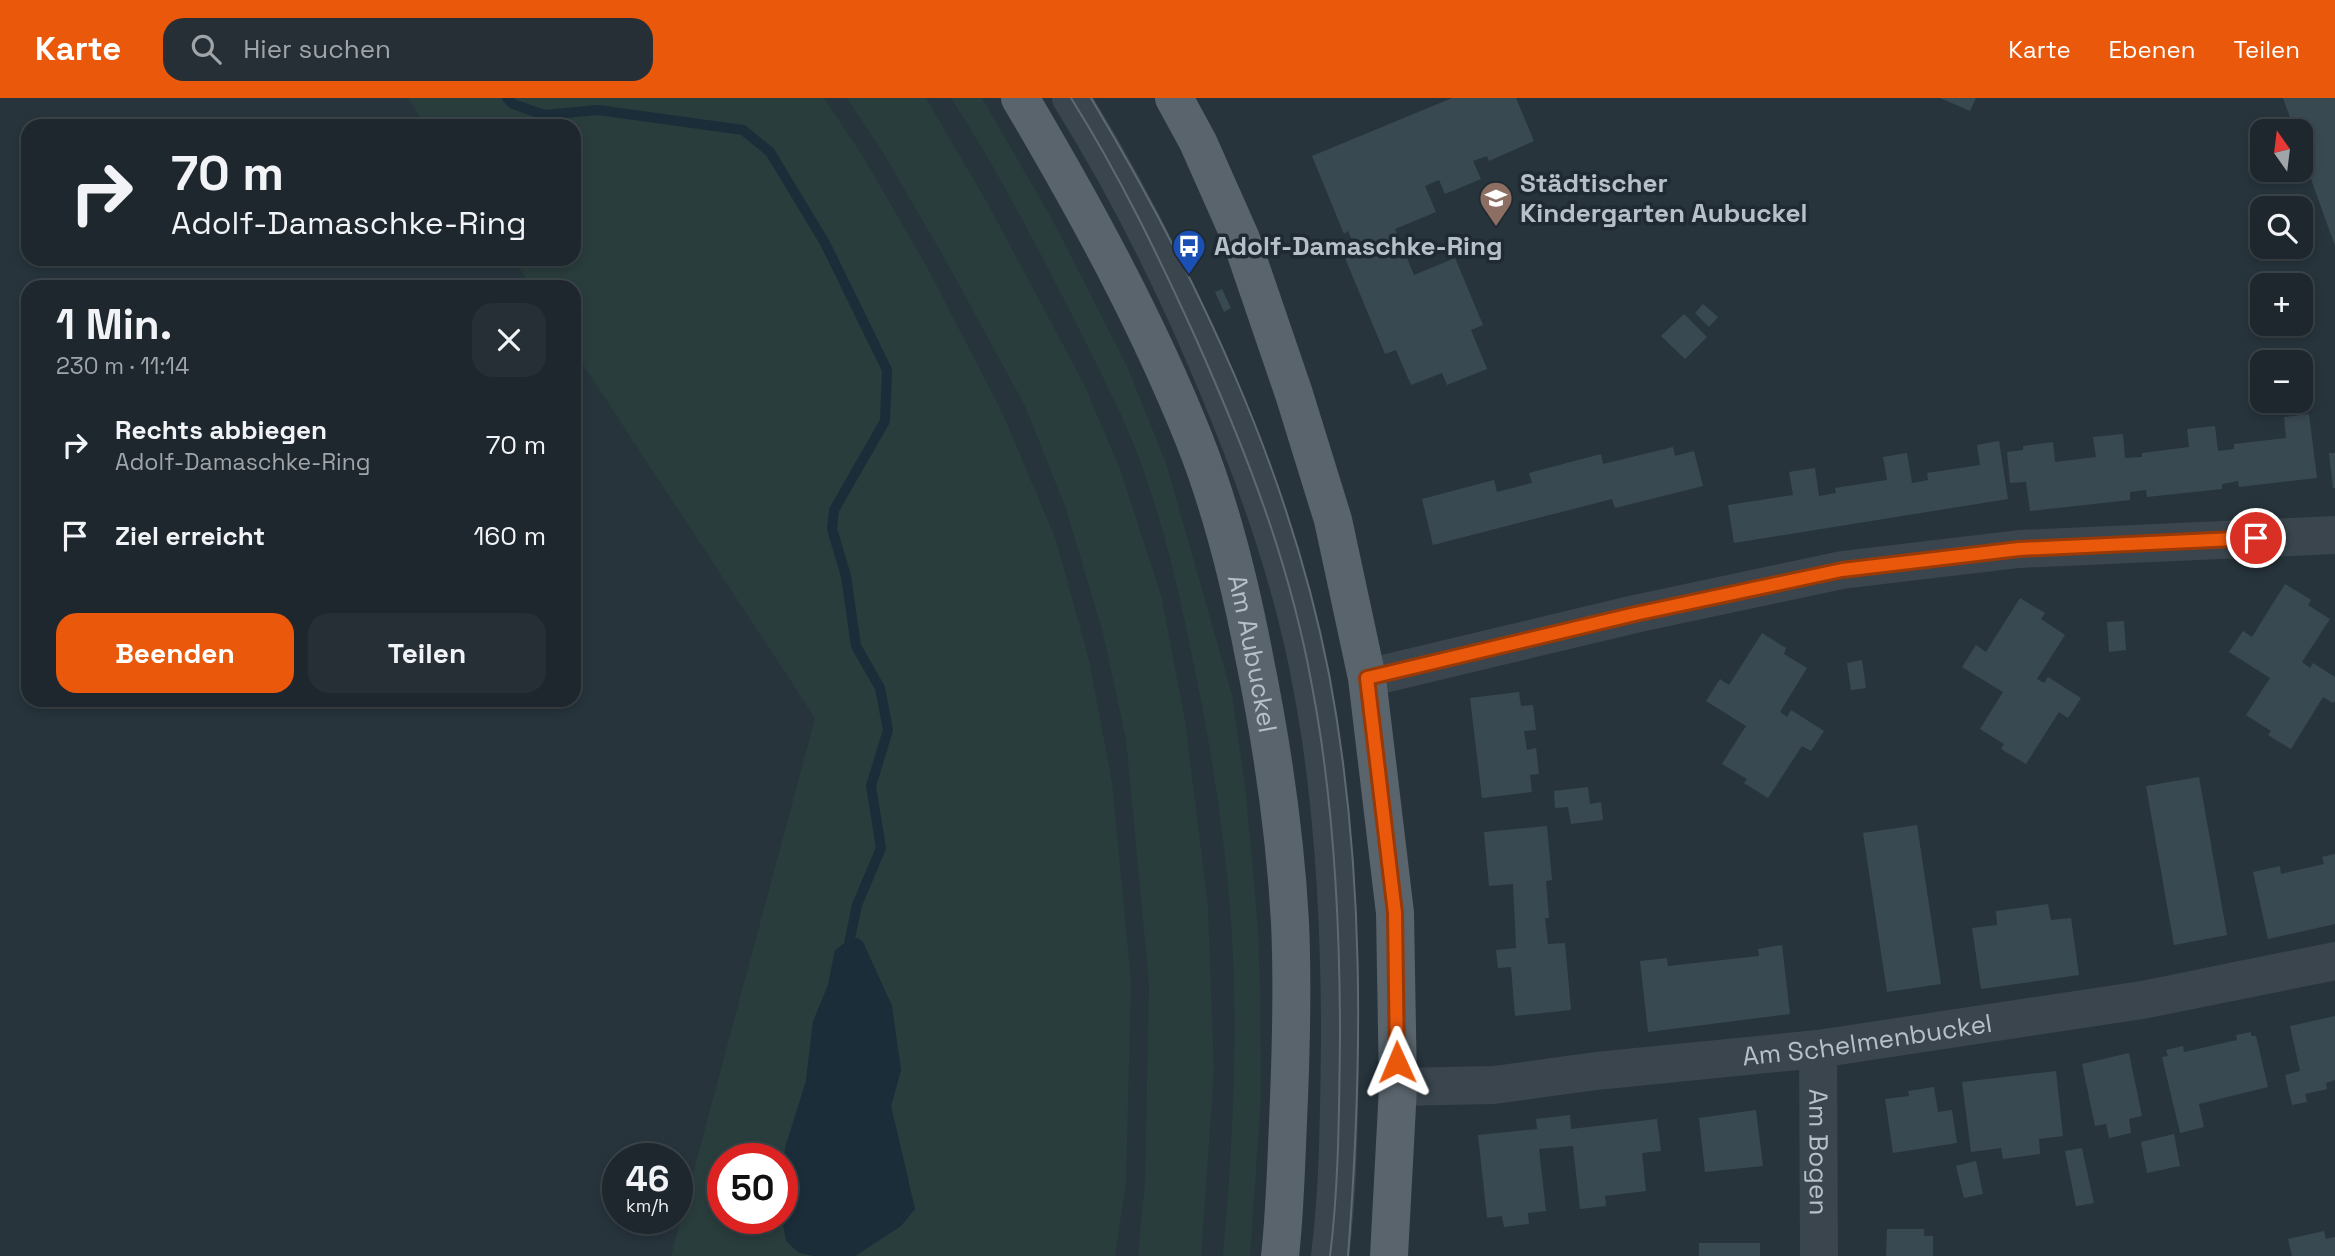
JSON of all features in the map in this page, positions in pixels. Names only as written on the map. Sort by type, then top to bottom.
[{"type":"main road","name":"Am Aubuckel","points":[[1020,98],[1130,295],[1190,429],[1224,529],[1245,609],[1266,713],[1280,812],[1290,921],[1292,1032],[1284,1222],[1280,1256]]},
{"type":"main road","points":[[1174,98],[1198,142],[1241,239],[1294,394],[1333,520],[1367,678],[1395,913],[1398,1087],[1389,1256]]},
{"type":"street","points":[[1071,98],[1144,225],[1192,324],[1265,505],[1291,591],[1310,674],[1329,803],[1340,972],[1339,1105],[1330,1256]]},
{"type":"street","points":[[1367,678],[1635,614],[1842,570],[2019,549],[2335,535]]},
{"type":"street","name":"Am Schelmenbuckel","points":[[1398,1087],[1494,1085],[1596,1071],[1818,1049],[2142,1000],[2335,961]]},
{"type":"street","name":"Am Bogen","points":[[1818,1049],[1819,1256]]},
{"type":"green space","points":[[408,98],[824,98],[864,158],[927,267],[1003,414],[1056,540],[1089,660],[1112,782],[1131,981],[1126,1183],[1115,1256],[855,1256],[901,1226],[909,1182],[891,1106],[901,1070],[835,950],[828,985],[813,1021],[806,1081],[787,1143],[707,1143],[707,1234],[785,1234],[794,1248],[815,1256],[671,1256],[677,1234],[693,1234],[693,1174],[815,718],[581,362],[581,280],[527,280],[518,266],[581,266],[581,119],[422,119]]},
{"type":"green space","points":[[847,98],[926,98],[988,204],[1084,384],[1120,469],[1161,595],[1185,720],[1208,907],[1214,1071],[1201,1256],[1138,1256],[1145,1182],[1149,983],[1126,739],[1103,633],[1066,509],[1025,406],[945,259],[881,149]]},
{"type":"green space","points":[[951,98],[982,98],[1052,219],[1127,366],[1166,463],[1232,695],[1246,794],[1258,929],[1260,986],[1261,1098],[1250,1256],[1223,1256],[1231,1156],[1234,1055],[1230,906],[1208,741],[1172,565],[1144,472],[1110,391],[1014,203]]},
{"type":"water","points":[[858,938],[863,942],[892,1006],[901,1070],[891,1106],[915,1209],[901,1226],[855,1256],[815,1256],[799,1253],[786,1241],[785,1234],[798,1234],[798,1143],[787,1143],[806,1081],[813,1022],[828,985],[835,950],[850,939]]},
{"type":"building","points":[[1452,98],[1516,98],[1534,141],[1489,161],[1487,156],[1473,161],[1481,179],[1445,194],[1439,180],[1425,186],[1436,212],[1395,229],[1414,275],[1455,258],[1483,325],[1471,330],[1487,369],[1447,385],[1442,373],[1411,385],[1396,350],[1385,354],[1342,251],[1355,246],[1348,231],[1344,234],[1312,156]]},
{"type":"building","points":[[1940,98],[1976,98],[1970,111]]},
{"type":"building","points":[[2283,98],[2335,98],[2335,246],[2312,182],[2314,119],[2291,119]]},
{"type":"building","points":[[1222,289],[1231,308],[1224,312],[1215,292]]},
{"type":"building","points":[[1703,304],[1718,317],[1709,327],[1695,313]]},
{"type":"building","points":[[1684,314],[1707,337],[1685,359],[1661,336]]},
{"type":"building","points":[[2309,414],[2317,478],[2239,487],[2238,481],[2222,484],[2222,489],[2147,497],[2146,490],[2130,492],[2130,500],[2030,511],[2026,482],[2010,483],[2007,452],[2023,450],[2023,446],[2053,442],[2055,462],[2096,457],[2093,437],[2123,434],[2125,458],[2142,457],[2142,453],[2189,447],[2187,429],[2215,426],[2218,451],[2234,449],[2234,444],[2286,438],[2284,417]]},
{"type":"building","points":[[1999,441],[2008,499],[1734,543],[1728,505],[1793,495],[1789,472],[1815,468],[1819,496],[1836,493],[1835,488],[1887,480],[1883,457],[1907,453],[1912,483],[1928,480],[1927,473],[1980,465],[1977,445]]},
{"type":"building","points":[[1673,447],[1675,456],[1694,451],[1703,486],[1615,508],[1612,499],[1433,545],[1422,499],[1494,480],[1497,492],[1532,483],[1529,473],[1601,454],[1603,464]]},
{"type":"building","points":[[2329,453],[2335,453],[2335,488],[2333,488]]},
{"type":"building","points":[[2285,584],[2311,600],[2308,605],[2330,619],[2302,662],[2310,668],[2313,663],[2335,677],[2335,701],[2333,703],[2323,697],[2291,749],[2268,735],[2271,731],[2246,715],[2270,678],[2229,652],[2243,631],[2252,637]]},
{"type":"building","points":[[2020,598],[2045,613],[2041,619],[2065,635],[2037,679],[2044,683],[2048,677],[2081,698],[2068,718],[2059,712],[2026,764],[2001,749],[2004,744],[1980,729],[2003,692],[1962,667],[1976,645],[1986,652]]},
{"type":"building","points":[[2124,621],[2126,650],[2109,652],[2107,622]]},
{"type":"building","points":[[1762,633],[1786,648],[1784,654],[1807,668],[1780,712],[1787,717],[1791,710],[1824,731],[1811,751],[1802,746],[1768,798],[1744,783],[1747,779],[1722,764],[1746,726],[1706,701],[1720,679],[1729,685]]},
{"type":"building","points":[[1862,660],[1866,688],[1851,690],[1847,663]]},
{"type":"building","points":[[1519,692],[1521,706],[1533,705],[1536,730],[1524,731],[1527,750],[1536,748],[1539,774],[1530,775],[1532,792],[1482,798],[1470,698]]},
{"type":"building","points":[[2199,777],[2227,935],[2174,945],[2146,786]]},
{"type":"building","points":[[1588,787],[1590,804],[1601,802],[1603,820],[1571,824],[1568,807],[1555,808],[1554,791]]},
{"type":"building","points":[[1917,825],[1941,984],[1887,992],[1863,833]]},
{"type":"building","points":[[1547,826],[1552,880],[1546,881],[1549,918],[1545,918],[1548,944],[1565,943],[1571,1010],[1515,1016],[1511,967],[1498,968],[1496,950],[1516,948],[1513,884],[1489,886],[1484,832]]},
{"type":"building","points":[[2335,854],[2335,924],[2268,939],[2253,872],[2280,866],[2281,874],[2324,864],[2322,857]]},
{"type":"building","points":[[2048,904],[2051,920],[2071,918],[2079,975],[1981,989],[1972,928],[1997,925],[1996,911]]},
{"type":"building","points":[[1782,945],[1790,1014],[1648,1032],[1640,961],[1667,958],[1668,966],[1759,956],[1758,949]]},
{"type":"building","points":[[2335,1016],[2335,1080],[2326,1083],[2327,1089],[2305,1094],[2307,1102],[2292,1105],[2285,1075],[2300,1071],[2290,1026]]},
{"type":"building","points":[[2251,1032],[2251,1036],[2256,1036],[2268,1087],[2199,1104],[2204,1127],[2180,1133],[2162,1057],[2168,1056],[2166,1050],[2183,1046],[2184,1052],[2237,1040],[2236,1035]]},
{"type":"building","points":[[2129,1053],[2142,1116],[2129,1119],[2131,1133],[2109,1138],[2106,1124],[2095,1126],[2082,1064]]},
{"type":"building","points":[[2056,1071],[2063,1136],[2039,1139],[2040,1154],[2003,1159],[2001,1148],[1971,1152],[1962,1082]]},
{"type":"building","points":[[1934,1087],[1938,1112],[1952,1110],[1957,1143],[1893,1153],[1885,1099],[1909,1096],[1908,1091]]},
{"type":"building","points":[[1756,1110],[1763,1166],[1705,1172],[1699,1118]]},
{"type":"building","points":[[1570,1115],[1571,1129],[1657,1119],[1661,1151],[1642,1153],[1646,1191],[1605,1196],[1606,1206],[1580,1209],[1573,1146],[1539,1149],[1546,1211],[1528,1213],[1529,1224],[1504,1227],[1502,1216],[1487,1218],[1478,1135],[1537,1129],[1536,1119]]},
{"type":"building","points":[[2174,1134],[2180,1166],[2147,1173],[2141,1142]]},
{"type":"building","points":[[2082,1148],[2094,1203],[2076,1206],[2065,1151]]},
{"type":"building","points":[[1976,1161],[1983,1194],[1964,1198],[1956,1166]]},
{"type":"building","points":[[1887,1229],[1924,1229],[1924,1236],[1933,1236],[1933,1256],[1886,1256]]},
{"type":"building","points":[[2324,1231],[2326,1239],[2335,1237],[2335,1256],[2292,1256],[2288,1239]]},
{"type":"building","points":[[1699,1243],[1760,1243],[1760,1256],[1699,1256]]},
{"type":"waterway","points":[[507,98],[513,104],[544,115],[598,110],[743,130],[770,152],[825,243],[887,370],[885,421],[834,510],[832,529],[846,576],[856,646],[880,688],[888,730],[871,786],[881,848],[857,905],[847,953]]},
{"type":"tram line","points":[[1071,98],[1138,217],[1215,383],[1265,510],[1303,640],[1326,773],[1337,905],[1340,993],[1339,1119],[1330,1256]]},
{"type":"tram line","points":[[1091,98],[1167,234],[1235,376],[1290,523],[1312,598],[1329,674],[1349,818],[1358,964],[1356,1110],[1348,1256]]},
{"type":"place","name":"Städtischer Kindergarten Aubuckel","points":[[1496,228]]},
{"type":"place","name":"Adolf-Damaschke-Ring","points":[[1189,276]]},
{"type":"route","points":[[1397,1062],[1395,913],[1367,678],[1635,614],[1842,570],[2019,549],[2256,538]]}]
